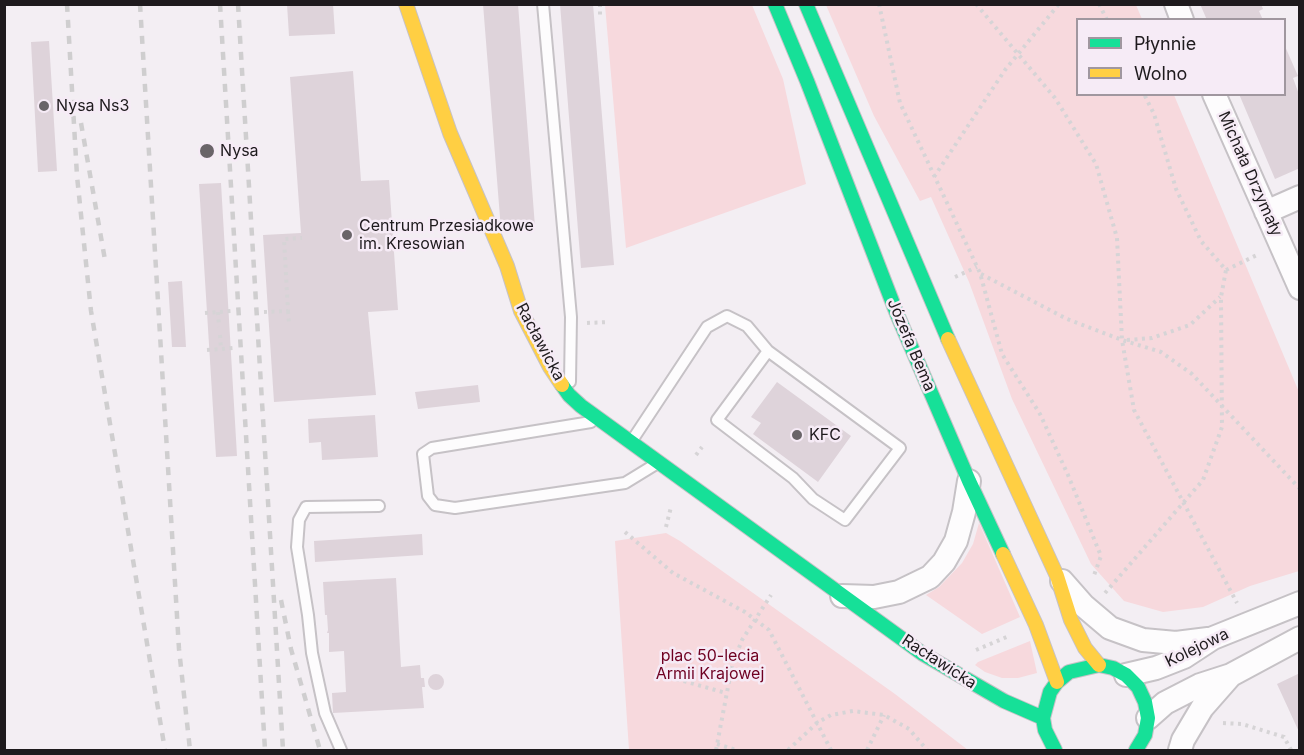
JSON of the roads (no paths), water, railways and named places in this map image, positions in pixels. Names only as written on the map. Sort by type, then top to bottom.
[{"type":"main road","name":"Racławicka","points":[[406,4],[450,133],[507,266],[521,310],[550,367],[569,395],[630,442],[923,654],[1004,701],[1043,718]]},
{"type":"main road","name":"Józefa Bema","points":[[774,4],[807,81],[897,314],[969,481],[1036,625],[1058,682]]},
{"type":"main road","points":[[806,4],[923,282],[998,451],[1057,576],[1071,620],[1085,648],[1099,665]]},
{"type":"main road","points":[[1055,750],[1045,730],[1043,718],[1050,692],[1069,672],[1099,665],[1113,668],[1126,675],[1142,694],[1148,718],[1145,735],[1136,750]]},
{"type":"street","name":"Michała Drzymały","points":[[1215,96],[1282,244],[1299,288]]},
{"type":"street","points":[[1266,212],[1299,197]]},
{"type":"street","points":[[842,596],[874,597],[899,592],[930,577],[944,562],[956,541],[969,481]]},
{"type":"street","points":[[1057,576],[1084,606],[1110,628],[1143,640],[1176,643],[1213,638]]},
{"type":"street","name":"Kolejowa","points":[[1126,675],[1156,668],[1184,657],[1213,638],[1299,603]]},
{"type":"street","points":[[1148,718],[1165,703],[1191,690],[1231,675],[1299,638]]},
{"type":"street","points":[[1180,750],[1183,740],[1202,708],[1231,675]]},
{"type":"lane","points":[[543,4],[571,317],[569,395]]},
{"type":"lane","points":[[630,442],[707,327],[727,316],[747,326],[768,351],[900,448],[845,520],[813,499],[792,478],[717,420],[768,351]]},
{"type":"lane","points":[[601,420],[432,448],[423,454],[428,496],[435,505],[455,508],[625,483],[658,462]]},
{"type":"lane","points":[[341,750],[325,713],[312,653],[297,547],[299,520],[306,507],[379,506]]},
{"type":"railway","points":[[67,4],[77,176],[91,311],[165,750]]},
{"type":"railway","points":[[140,4],[179,649],[190,750]]},
{"type":"railway","points":[[220,4],[265,750]]},
{"type":"railway","points":[[238,4],[283,750]]},
{"type":"railway","points":[[81,123],[105,260]]},
{"type":"railway","points":[[281,600],[291,649],[320,750]]},
{"type":"place","name":"Nysa Ns3","points":[[44,106]]},
{"type":"place","name":"Nysa","points":[[207,151]]},
{"type":"place","name":"Centrum Przesiadkowe im. Kresowian","points":[[347,235]]},
{"type":"place","name":"KFC","points":[[797,435]]},
{"type":"park label","name":"plac 50-lecia Armii Krajowej","points":[[710,665]]}]
